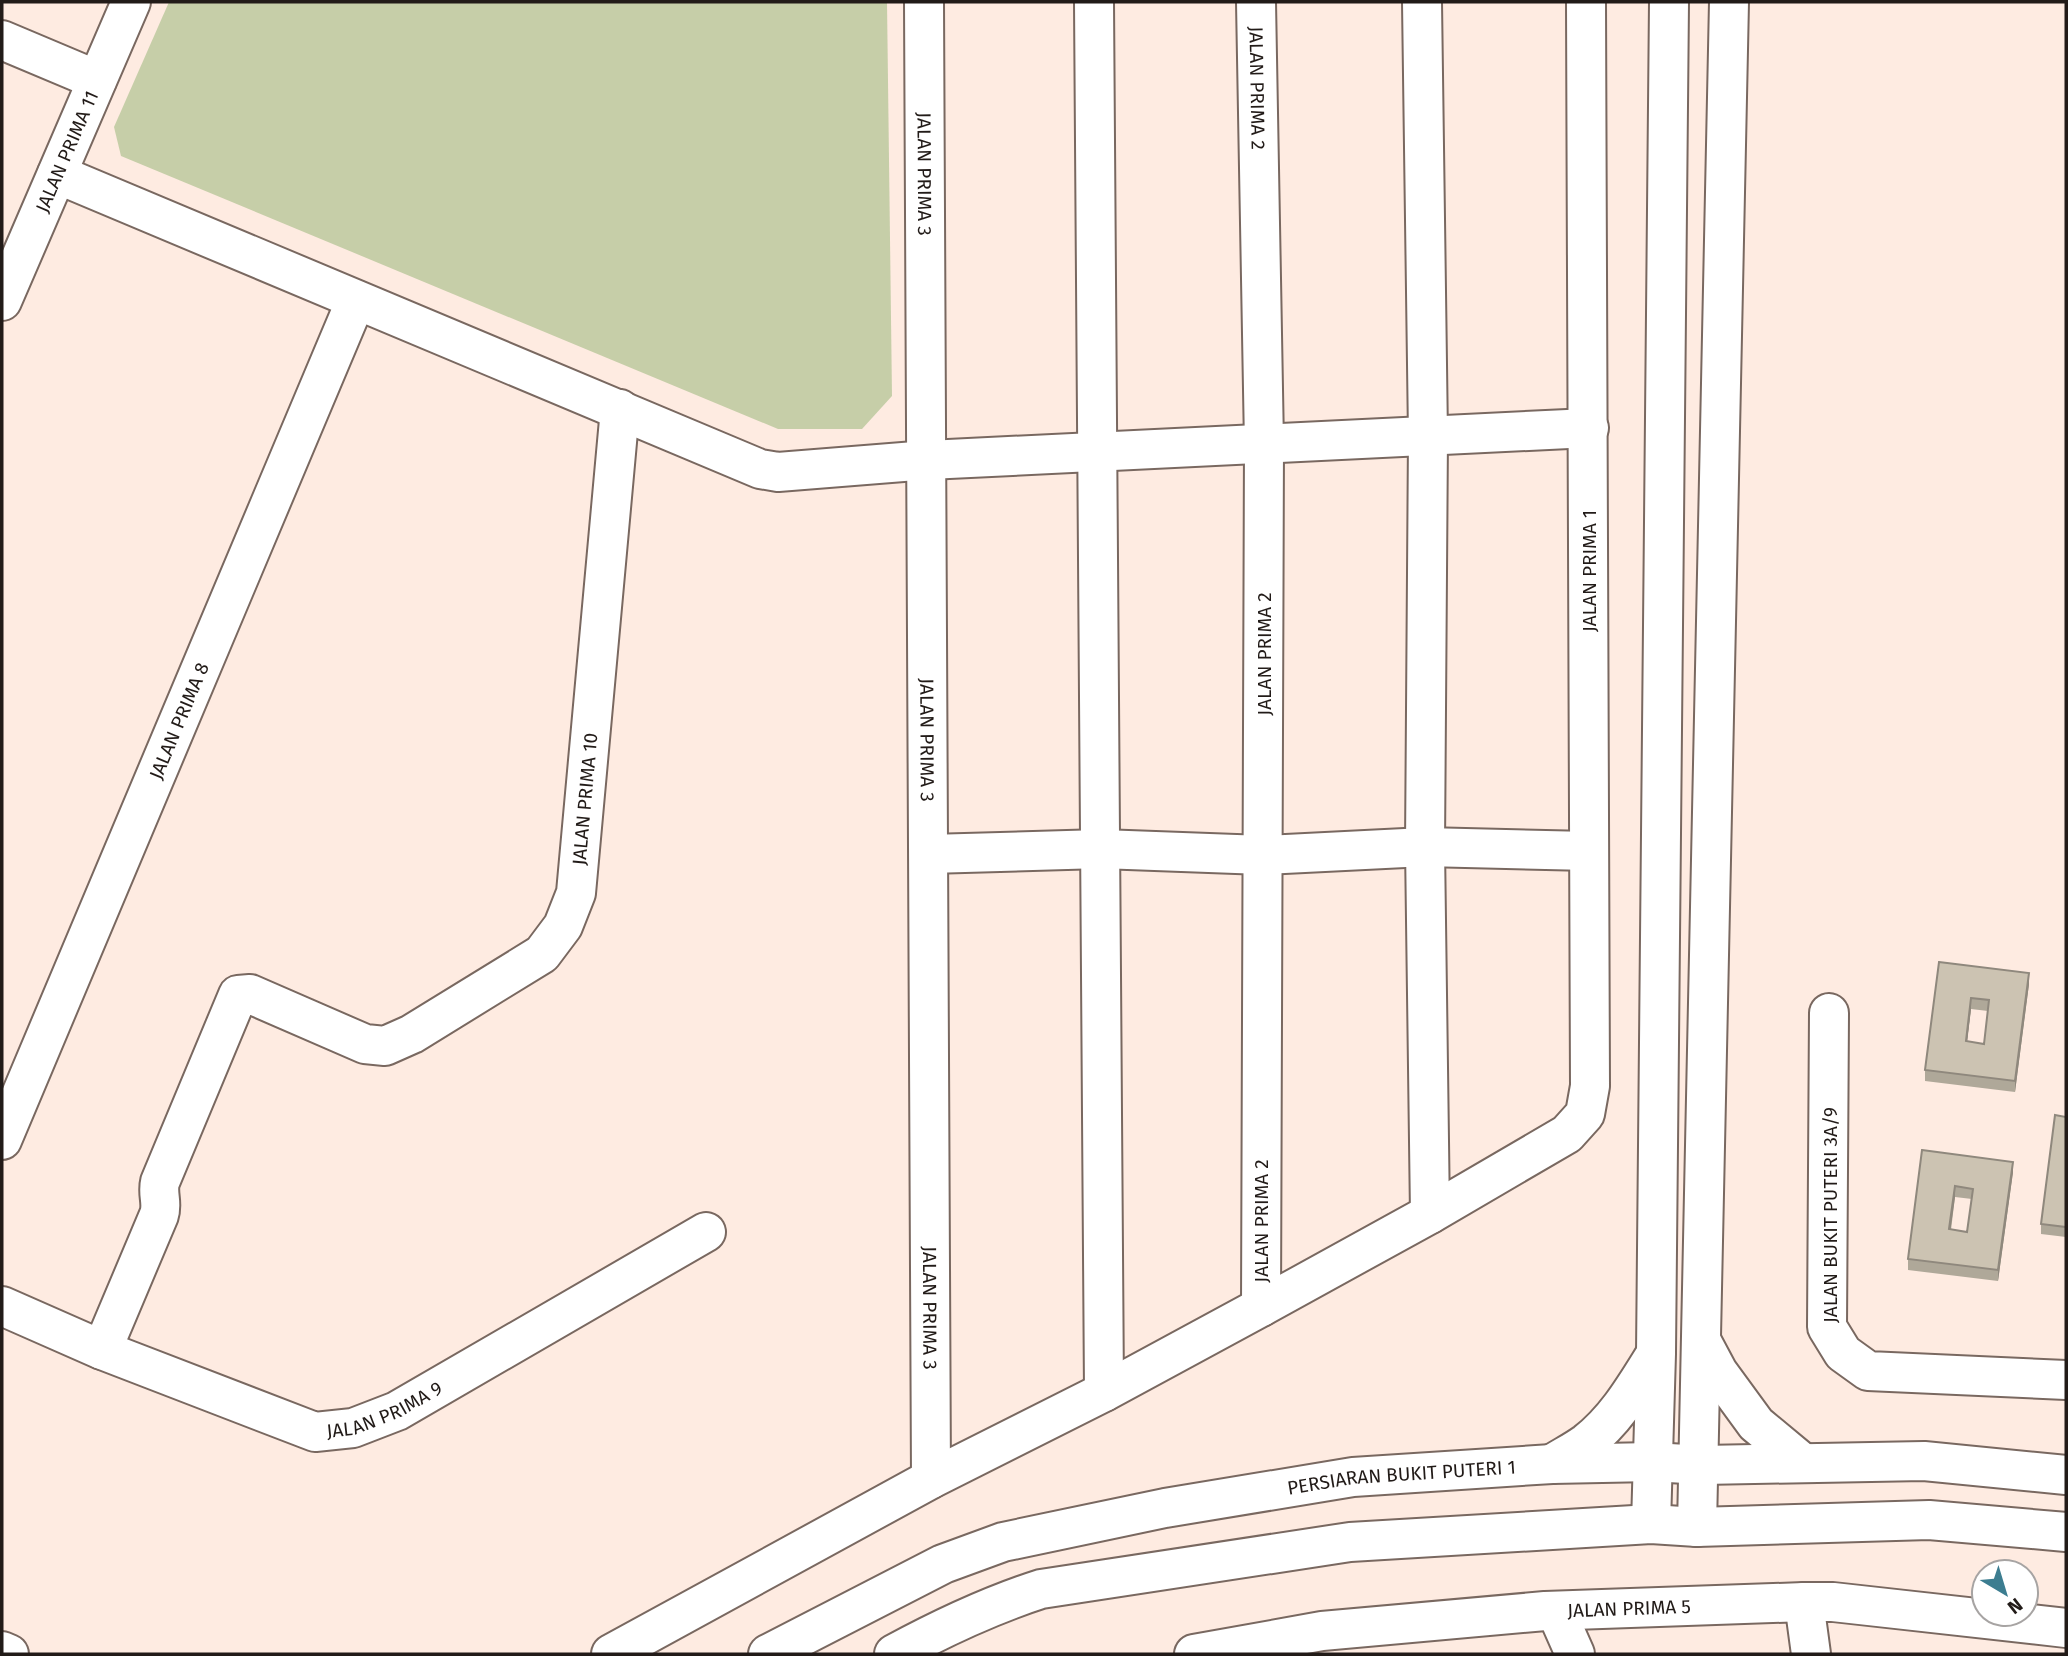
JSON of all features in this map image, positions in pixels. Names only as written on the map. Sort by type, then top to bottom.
[{"type":"street","name":"JALAN PRIMA 11","points":[[2,302],[131,2]]},
{"type":"street","name":"JALAN PRIMA 3","points":[[924,2],[931,1479]]},
{"type":"street","points":[[1094,2],[1104,1392]]},
{"type":"street","name":"JALAN PRIMA 2","points":[[1256,2],[1265,443],[1261,1307]]},
{"type":"street","points":[[611,1654],[931,1479],[1104,1392],[1430,1214],[1425,847],[1428,436],[1422,2]]},
{"type":"street","name":"JALAN PRIMA 1","points":[[1430,1214],[1567,1133],[1585,1114],[1590,1086],[1586,2]]},
{"type":"street","points":[[1651,1524],[1656,1354],[1670,2]]},
{"type":"street","points":[[1697,1527],[1729,2]]},
{"type":"street","points":[[2,40],[97,80]]},
{"type":"street","points":[[57,174],[760,469],[778,472],[928,460],[1589,428]]},
{"type":"street","name":"JALAN PRIMA 8","points":[[2,1140],[356,300]]},
{"type":"street","name":"JALAN PRIMA 10","points":[[102,1350],[159,1215],[162,1207],[158,1190],[160,1182],[234,999],[242,994],[250,994],[365,1044],[385,1046],[412,1034],[542,954],[563,926],[576,893],[620,409]]},
{"type":"street","points":[[929,854],[1101,849],[1263,855],[1425,847],[1589,851]]},
{"type":"street","name":"JALAN BUKIT PUTERI 3A/9","points":[[1829,1013],[1827,1327],[1843,1353],[1868,1371],[2066,1380]]},
{"type":"street","name":"JALAN PRIMA 9","points":[[2,1306],[102,1350],[315,1432],[353,1428],[397,1411],[706,1232]]},
{"type":"street","points":[[1702,1342],[1718,1372],[1756,1424],[1803,1463]]},
{"type":"street","points":[[1552,1464],[1587,1442],[1612,1417],[1626,1402],[1656,1354]]},
{"type":"street","name":"PERSIARAN BUKIT PUTERI 1","points":[[768,1654],[943,1564],[1003,1542],[1165,1508],[1353,1478],[1552,1464],[1652,1462],[1699,1465],[1924,1461],[2066,1475]]},
{"type":"street","points":[[894,1654],[993,1605],[1041,1590],[1350,1542],[1651,1524],[1697,1527],[1929,1520],[2066,1532]]},
{"type":"street","points":[[1804,1602],[1811,1654]]},
{"type":"street","name":"JALAN PRIMA 5","points":[[1194,1654],[1348,1642],[1556,1611],[1804,1602],[1833,1602],[2066,1628]]},
{"type":"street","points":[[1556,1611],[1575,1654]]},
{"type":"street","points":[[2,1651],[9,1654]]},
{"type":"green space","points":[[169,2],[887,2],[892,396],[862,429],[778,429],[121,156],[114,127]]},
{"type":"building","points":[[1939,962],[2029,973],[2015,1081],[1925,1070]],"holes":[[[1971,998],[1989,1000],[1984,1044],[1966,1041]]]},
{"type":"building","points":[[2055,1115],[2066,1117],[2066,1227],[2041,1224]]},
{"type":"building","points":[[1922,1150],[2013,1162],[1998,1270],[1908,1259]],"holes":[[[1955,1186],[1973,1189],[1967,1232],[1949,1229]]]}]
